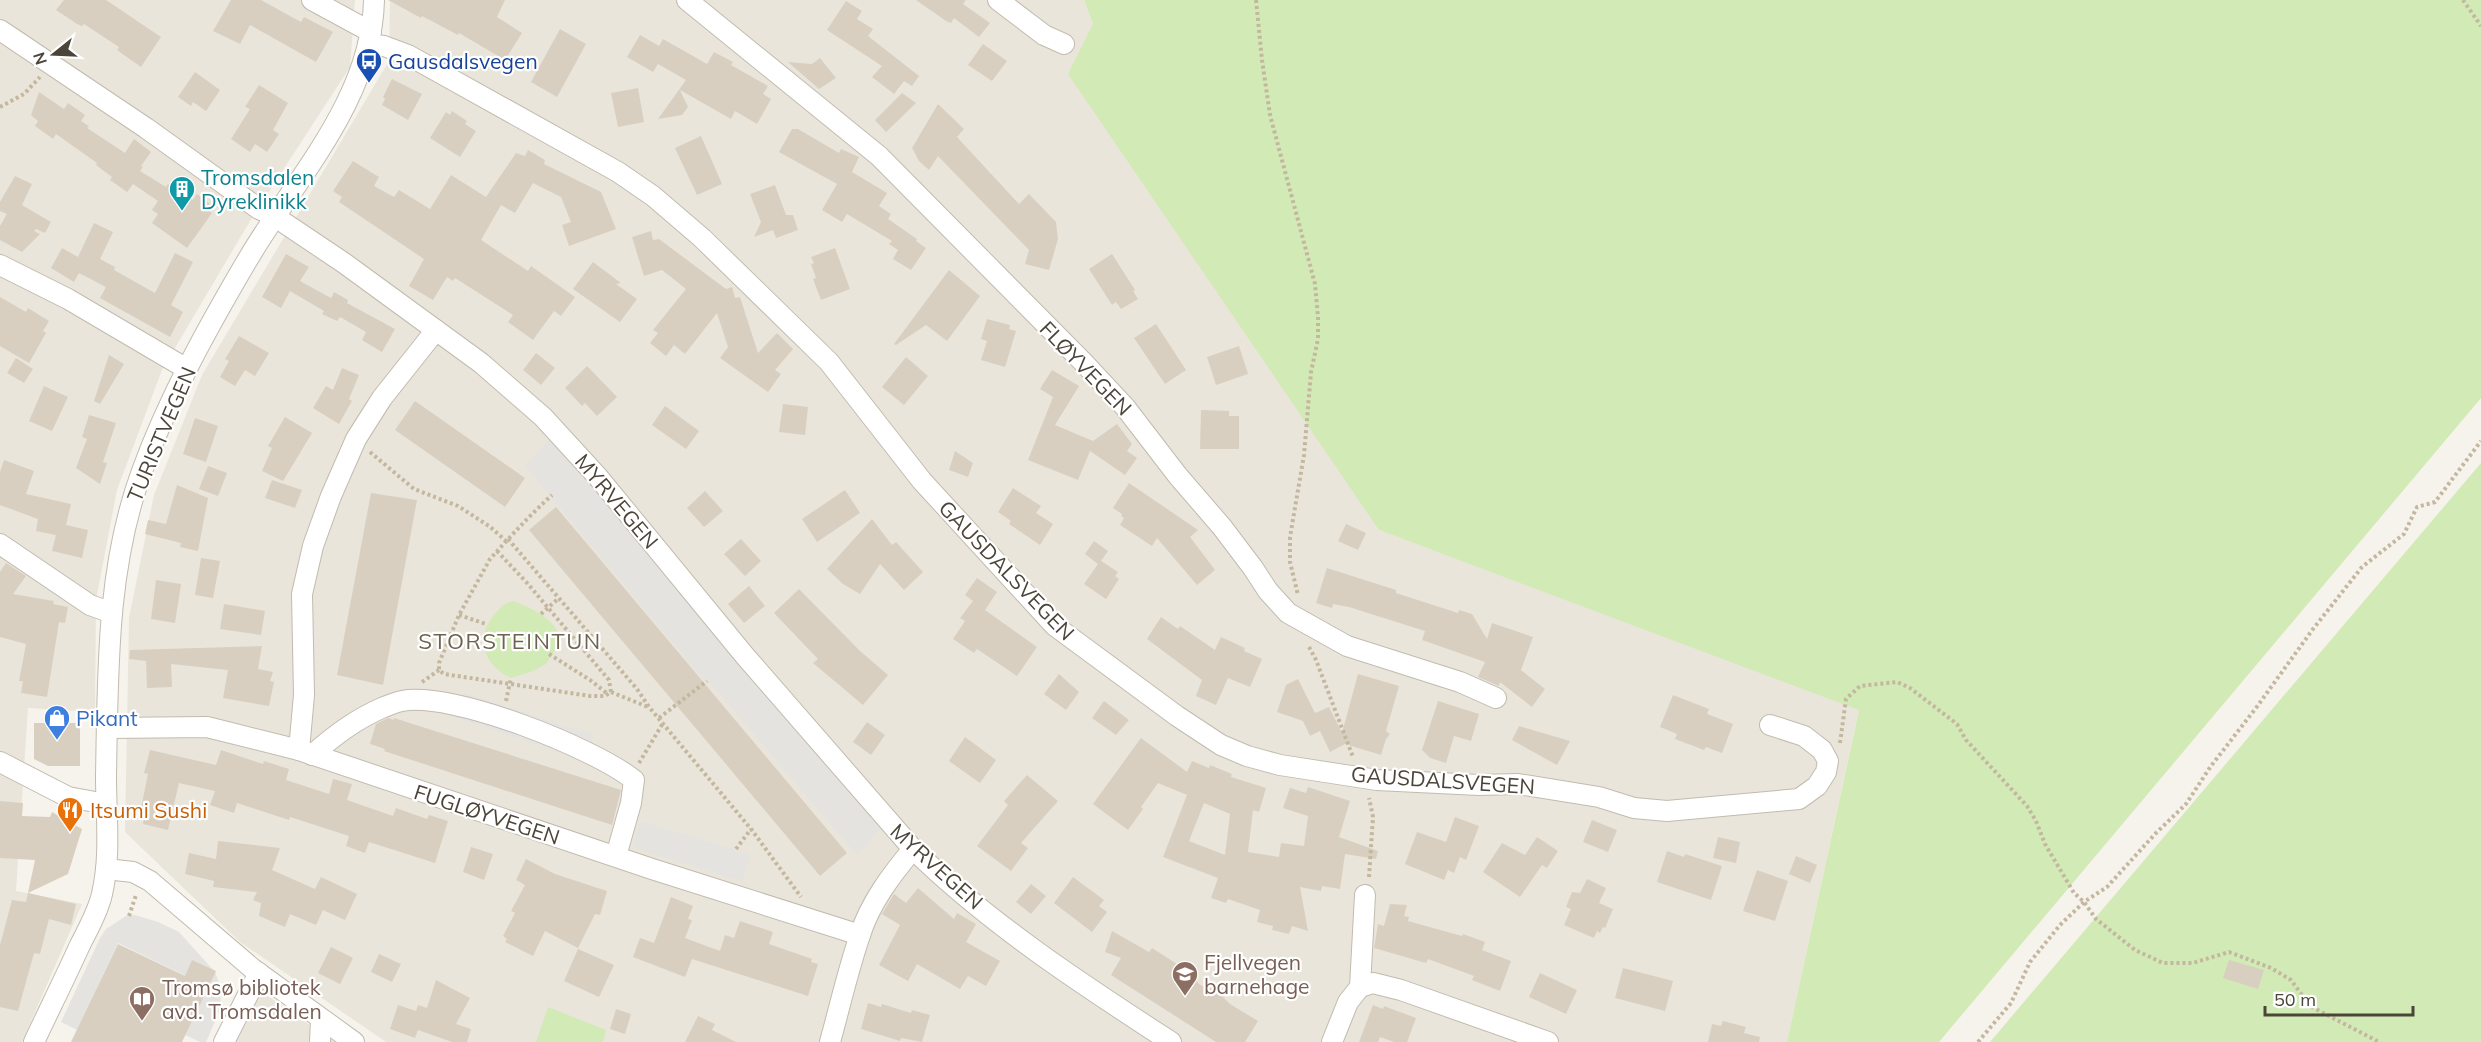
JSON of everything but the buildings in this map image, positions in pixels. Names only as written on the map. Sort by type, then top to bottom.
[{"type":"street","name":"GAUSDALSVEGEN","points":[[312,0],[370,38],[422,62],[618,172],[653,196],[710,246],[829,362],[922,481],[1055,626],[1177,716],[1221,745],[1264,761],[1363,777],[1479,785],[1518,784],[1599,797],[1634,808],[1667,811],[1798,799],[1817,786],[1826,772]]},
{"type":"street","name":"TURISTVEGEN","points":[[34,1042],[102,894],[106,869],[112,613],[121,548],[135,492],[164,416],[187,369],[274,216],[339,116],[354,84],[370,38],[374,0]]},
{"type":"street","name":"FLØYVEGEN","points":[[687,0],[879,156],[1018,299],[1083,362],[1125,407],[1178,476],[1228,535],[1268,591],[1292,616],[1347,646],[1460,681],[1496,698]]},
{"type":"street","points":[[998,0],[1044,35],[1064,44]]},
{"type":"street","name":"MYRVEGEN","points":[[0,30],[146,128],[259,210],[274,216],[331,253],[520,395],[586,463],[745,656],[932,868],[1033,947],[1171,1042]]},
{"type":"street","points":[[0,265],[68,299],[187,369]]},
{"type":"street","points":[[305,753],[303,582],[325,513],[356,439],[382,398],[436,330]]},
{"type":"street","points":[[0,544],[90,605],[112,613]]},
{"type":"street","points":[[305,753],[362,717],[402,700],[449,703],[552,737],[617,767],[633,780],[624,845]]},
{"type":"street","points":[[1770,725],[1804,736],[1822,750],[1828,761],[1826,772]]},
{"type":"street","name":"FUGLØYVEGEN","points":[[108,728],[207,727],[305,753],[624,845],[800,915],[860,935]]},
{"type":"street","points":[[0,762],[68,797],[106,804]]},
{"type":"street","points":[[830,1042],[860,935],[875,902],[896,869],[913,849]]},
{"type":"street","points":[[106,869],[133,872],[150,881],[259,973],[354,1042]]},
{"type":"street","points":[[1360,987],[1365,895]]},
{"type":"street","points":[[224,1042],[259,973]]},
{"type":"street","points":[[1332,1042],[1348,1002],[1360,987],[1373,983],[1401,990],[1548,1042]]},
{"type":"street","points":[[320,1042],[321,1019]]},
{"type":"path","points":[[1256,0],[1270,115],[1315,284],[1318,317],[1318,339],[1311,372],[1304,455],[1290,537],[1290,562],[1300,603],[1292,616],[1293,625],[1317,660],[1363,777],[1373,817],[1373,843],[1365,895]]},
{"type":"path","points":[[2463,0],[2481,26]]},
{"type":"path","points":[[0,107],[24,94],[36,84],[48,63]]},
{"type":"path","points":[[356,439],[386,468],[414,489],[458,506],[507,540],[637,689],[649,707],[751,829],[801,895],[800,915]]},
{"type":"path","points":[[1978,1042],[2011,1003],[2030,962],[2060,925],[2084,902],[2108,887],[2155,834],[2186,804],[2211,765],[2362,567],[2404,534],[2417,507],[2434,502],[2481,441]]},
{"type":"path","points":[[552,495],[497,551],[475,584],[459,615],[439,663],[439,670],[444,674],[590,696],[610,693]]},
{"type":"path","points":[[497,551],[609,680],[610,693]]},
{"type":"path","points":[[541,614],[558,599]]},
{"type":"path","points":[[459,615],[486,624]]},
{"type":"path","points":[[549,654],[610,693],[649,707]]},
{"type":"path","points":[[658,718],[707,681]]},
{"type":"path","points":[[1826,772],[1838,764],[1846,699],[1860,686],[1897,682],[1910,688],[1957,724],[1966,740],[2027,806],[2036,821],[2044,844],[2074,893],[2084,902],[2096,920],[2135,950],[2163,963],[2193,963],[2229,952],[2271,968],[2291,980],[2310,1006],[2379,1042]]},
{"type":"path","points":[[629,777],[663,723]]},
{"type":"path","points":[[736,849],[751,829]]},
{"type":"path","points":[[129,916],[136,895]]},
{"type":"shaded area","points":[[0,0],[355,0],[350,67],[250,221],[162,370],[117,490],[96,600],[95,712],[28,708],[16,891],[82,904],[22,1042],[0,1042]]},
{"type":"shaded area","points":[[390,0],[1084,0],[1093,24],[1379,530],[1859,709],[1787,1042],[386,1042],[240,942],[125,832],[129,618],[154,495],[202,375],[389,61]]},
{"type":"shaded area","points":[[549,439],[600,494],[717,638],[881,829],[857,855],[712,685],[702,678],[525,466]]},
{"type":"shaded area","points":[[464,693],[594,735],[585,760],[456,718]]},
{"type":"shaded area","points":[[640,821],[751,854],[742,882],[632,847]]},
{"type":"shaded area","points":[[135,915],[179,932],[215,972],[221,988],[220,1010],[206,1042],[200,1042],[160,1023],[184,975],[118,943],[77,1030],[61,1022],[106,929],[126,916]]},
{"type":"shaded area","points":[[259,990],[335,1042],[234,1042]]},
{"type":"green space","points":[[1084,0],[2481,0],[2481,398],[1939,1042],[1787,1042],[1859,710],[1379,530],[1068,74],[1093,24]]},
{"type":"green space","points":[[2481,463],[2481,1042],[1990,1042]]},
{"type":"green space","points":[[513,601],[542,615],[554,625],[562,639],[546,664],[511,678],[501,673],[488,658],[484,642],[488,624],[494,615],[502,606]]},
{"type":"green space","points":[[548,1007],[606,1030],[603,1042],[536,1042]]},
{"type":"place","name":"Gausdalsvegen","points":[[369,84]]},
{"type":"place","name":"Tromsdalen Dyreklinikk","points":[[182,212]]},
{"type":"place","name":"Pikant","points":[[57,741]]},
{"type":"place","name":"Itsumi Sushi","points":[[70,833]]},
{"type":"place","name":"Fjellvegen barnehage","points":[[1185,997]]},
{"type":"place","name":"Tromsø bibliotek avd. Tromsdalen","points":[[142,1022]]},
{"type":"district","name":"STORSTEINTUN","points":[[510,641]]}]
